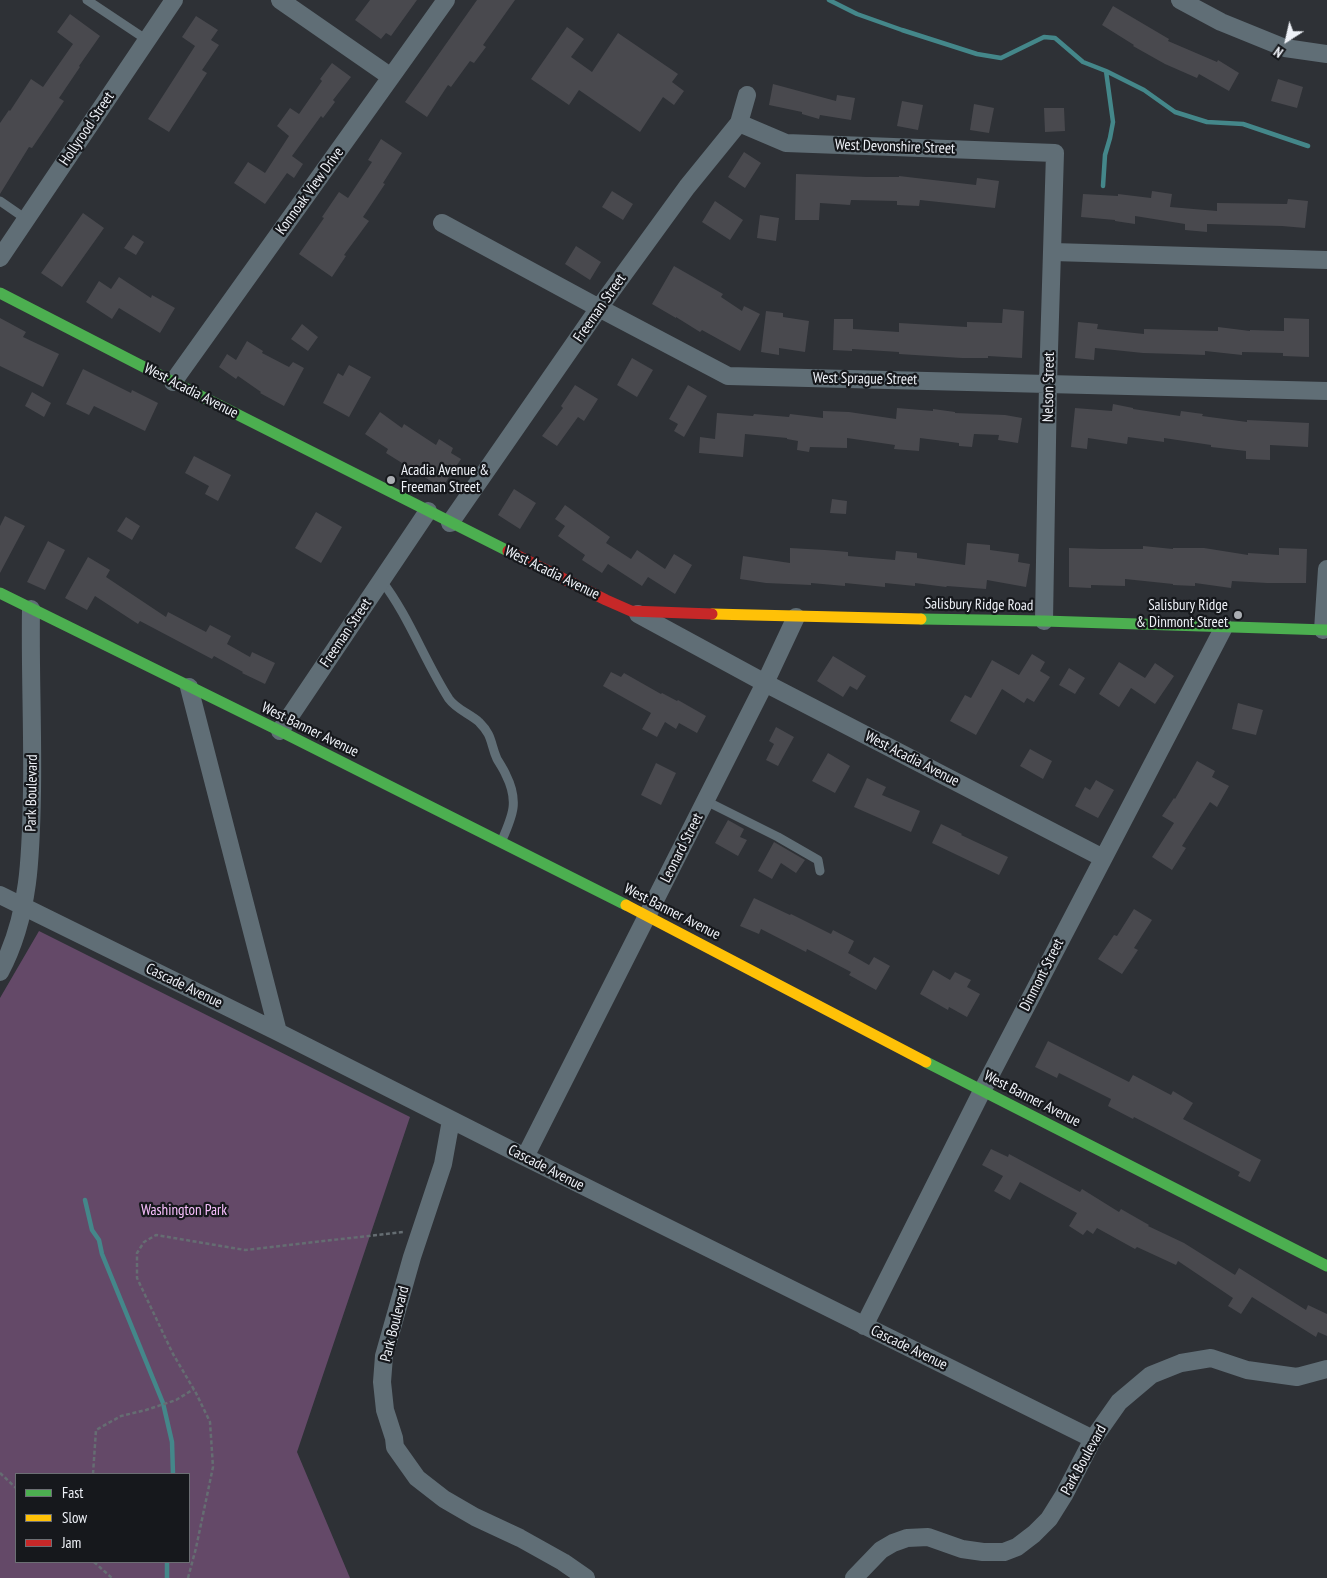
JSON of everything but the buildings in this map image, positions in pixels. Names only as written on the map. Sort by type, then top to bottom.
[{"type":"street","name":"Hollyrood Street","points":[[0,258],[174,0]]},
{"type":"street","points":[[280,0],[391,77]]},
{"type":"street","name":"Konnoak View Drive","points":[[173,382],[446,0]]},
{"type":"street","points":[[1180,0],[1221,22],[1285,48],[1327,54]]},
{"type":"street","name":"Freeman Street","points":[[450,523],[599,308],[686,187],[739,123],[748,95]]},
{"type":"street","name":"West Devonshire Street","points":[[739,123],[786,142],[1055,153]]},
{"type":"street","name":"Nelson Street","points":[[1044,621],[1048,384],[1055,153]]},
{"type":"street","name":"West Sprague Street","points":[[442,222],[728,376],[1327,391]]},
{"type":"street","points":[[1053,252],[1327,260]]},
{"type":"street","name":"West Acadia Avenue","points":[[0,293],[450,523],[631,611],[765,683],[1103,858]]},
{"type":"street","name":"Freeman Street","points":[[280,731],[428,511]]},
{"type":"street","points":[[1325,630],[1327,569]]},
{"type":"street","name":"West Banner Avenue","points":[[0,593],[648,916],[982,1091],[1327,1266]]},
{"type":"street","name":"Park Boulevard","points":[[0,972],[7,958],[24,907],[32,846],[31,609]]},
{"type":"street","name":"Salisbury Ridge Road","points":[[631,611],[1325,630]]},
{"type":"street","name":"Leonard Street","points":[[525,1157],[706,801],[796,617]]},
{"type":"street","name":"Dinmont Street","points":[[864,1326],[982,1091],[1224,627]]},
{"type":"street","points":[[189,687],[278,1032]]},
{"type":"street","name":"Cascade Avenue","points":[[0,895],[1093,1439]]},
{"type":"street","name":"Park Boulevard","points":[[451,1120],[443,1164],[412,1257],[384,1356],[382,1382],[385,1410],[394,1438],[394,1447],[416,1478],[444,1499],[475,1518],[520,1538],[586,1578]]},
{"type":"street","name":"Park Boulevard","points":[[854,1578],[882,1550],[893,1543],[907,1538],[928,1537],[962,1549],[983,1552],[1004,1552],[1017,1547],[1049,1519],[1064,1495],[1093,1439],[1119,1402],[1151,1375],[1181,1363],[1211,1358],[1247,1370],[1297,1377],[1327,1370]]},
{"type":"lane","points":[[87,0],[147,40]]},
{"type":"lane","points":[[0,201],[26,219]]},
{"type":"lane","points":[[381,580],[395,598],[450,700],[473,717],[490,735],[497,759],[514,794],[515,804],[501,842]]},
{"type":"lane","points":[[706,801],[818,860],[820,872]]},
{"type":"path","points":[[188,1578],[213,1467],[210,1422],[194,1389],[173,1354],[136,1278],[137,1253],[144,1242],[156,1235],[245,1250],[422,1229]]},
{"type":"path","points":[[93,1473],[96,1430],[122,1416],[173,1401],[194,1389]]},
{"type":"path","points":[[0,1473],[15,1487]]},
{"type":"path","points":[[95,1563],[112,1578]]},
{"type":"green space","name":"Washington Park","points":[[39,931],[410,1117],[297,1452],[350,1578],[0,1578],[0,998]]},
{"type":"waterway","points":[[829,0],[857,14],[977,54],[1001,58],[1044,37],[1055,38],[1083,62],[1144,90],[1175,112],[1207,122],[1243,124],[1308,146]]},
{"type":"waterway","points":[[1103,186],[1105,155],[1113,122],[1106,71]]},
{"type":"waterway","points":[[85,1200],[92,1230],[99,1240],[102,1254],[163,1403],[172,1442],[173,1473]]},
{"type":"waterway","points":[[167,1563],[167,1578]]},
{"type":"traffic: fast","points":[[0,293],[508,551]]},
{"type":"traffic: fast","points":[[0,593],[626,905]]},
{"type":"traffic: fast","points":[[921,619],[1327,630]]},
{"type":"traffic: fast","points":[[926,1062],[1327,1266]]},
{"type":"traffic: slow","points":[[712,614],[921,619]]},
{"type":"traffic: slow","points":[[626,905],[926,1062]]},
{"type":"traffic: jam","points":[[508,551],[631,611],[712,614]]},
{"type":"place","name":"Acadia Avenue & Freeman Street","points":[[391,480]]},
{"type":"place","name":"Salisbury Ridge & Dinmont Street","points":[[1238,615]]}]
